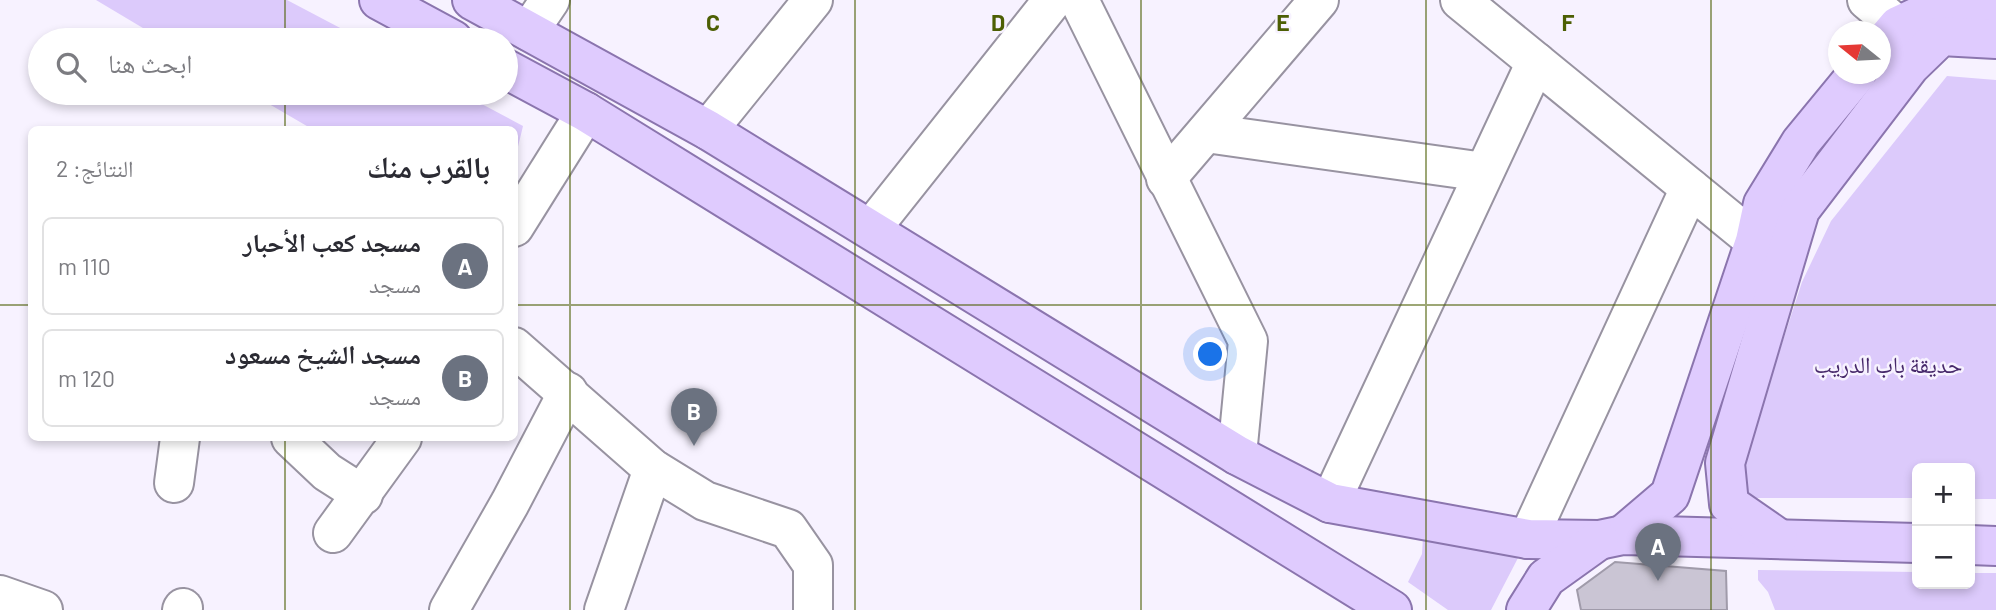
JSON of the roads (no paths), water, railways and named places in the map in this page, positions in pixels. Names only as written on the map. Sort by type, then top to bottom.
[{"type":"main road","points":[[379,0],[431,28]]},
{"type":"main road","points":[[472,0],[708,130],[1237,455],[1330,503],[1528,539],[1778,538],[1912,543]]},
{"type":"main road","points":[[1778,538],[1729,504],[1725,463],[1800,210],[1896,46],[1947,3],[1996,11]]},
{"type":"main road","points":[[1896,46],[1941,36],[1996,39]]},
{"type":"main road","points":[[518,75],[586,112],[1392,610]]},
{"type":"main road","points":[[1526,610],[1546,578],[1670,495],[1755,241],[1763,204],[1801,142],[1849,84]]},
{"type":"main road","points":[[1975,545],[1996,546]]},
{"type":"street","points":[[529,31],[550,0]]},
{"type":"street","points":[[708,130],[813,0]]},
{"type":"street","points":[[871,229],[1053,0]]},
{"type":"street","points":[[1079,0],[1248,341],[1237,455]]},
{"type":"street","points":[[1166,179],[1319,0]]},
{"type":"street","points":[[1460,0],[1755,241]]},
{"type":"street","points":[[1867,0],[1896,46]]},
{"type":"street","points":[[1330,503],[1536,62]]},
{"type":"street","points":[[518,221],[586,112]]},
{"type":"street","points":[[1206,133],[1484,172]]},
{"type":"street","points":[[1528,539],[1690,188]]},
{"type":"street","points":[[518,349],[653,469],[705,502],[788,529],[813,565],[813,610]]},
{"type":"street","points":[[449,610],[510,503],[568,392]]},
{"type":"street","points":[[174,483],[180,441]]},
{"type":"street","points":[[294,441],[327,472],[363,495]]},
{"type":"street","points":[[333,533],[400,441]]},
{"type":"street","points":[[604,610],[653,469]]},
{"type":"street","points":[[0,595],[43,610]]},
{"type":"place","name":"مسجد الشيخ مسعود","points":[[694,446]]},
{"type":"place","name":"مسجد كعب الأحبار","points":[[1658,581]]},
{"type":"park label","name":"حديقة باب الدريب","points":[[1888,364]]}]
